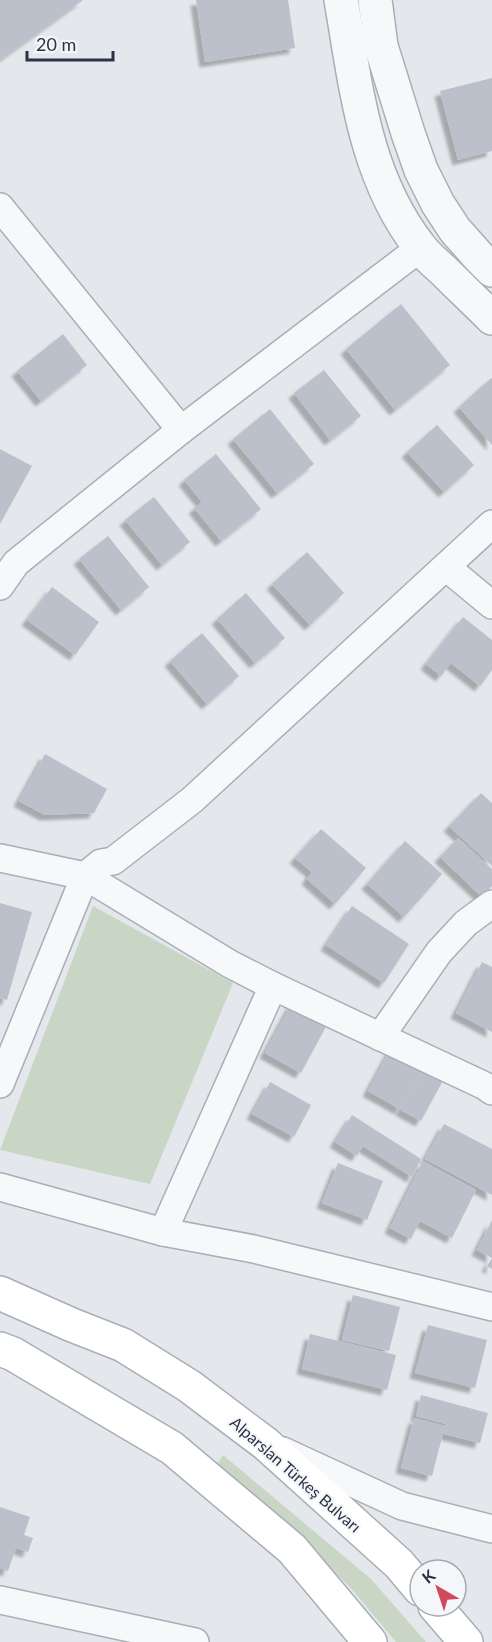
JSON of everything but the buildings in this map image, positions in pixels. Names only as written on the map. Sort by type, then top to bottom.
[{"type":"main road","name":"Alparslan Türkeş Bulvarı","points":[[0,1293],[123,1345],[189,1386],[266,1444],[408,1575]]},
{"type":"main road","points":[[0,1350],[13,1354],[172,1448],[292,1549],[370,1642]]},
{"type":"main road","points":[[445,1618],[466,1642]]},
{"type":"street","points":[[341,0],[358,105],[382,181],[398,213],[420,248],[492,318]]},
{"type":"street","points":[[375,0],[381,46],[421,170],[438,204],[455,230],[492,270]]},
{"type":"street","points":[[0,207],[181,430]]},
{"type":"street","points":[[1,581],[16,563],[181,430],[420,248]]},
{"type":"street","points":[[0,1084],[85,876],[101,863],[113,861],[192,800],[492,524]]},
{"type":"street","points":[[446,567],[492,604]]},
{"type":"street","points":[[0,858],[85,876],[230,964],[492,1091]]},
{"type":"street","points":[[380,1036],[439,952],[466,923],[492,904]]},
{"type":"street","points":[[163,1232],[273,986]]},
{"type":"street","points":[[0,1186],[163,1232],[254,1249],[492,1307]]},
{"type":"street","points":[[266,1444],[402,1506],[492,1529]]},
{"type":"street","points":[[0,1600],[195,1642]]},
{"type":"green space","points":[[93,906],[233,983],[150,1184],[0,1150]]},
{"type":"green space","points":[[223,1455],[371,1579],[426,1642],[396,1642],[350,1587],[264,1504],[215,1468]]}]
